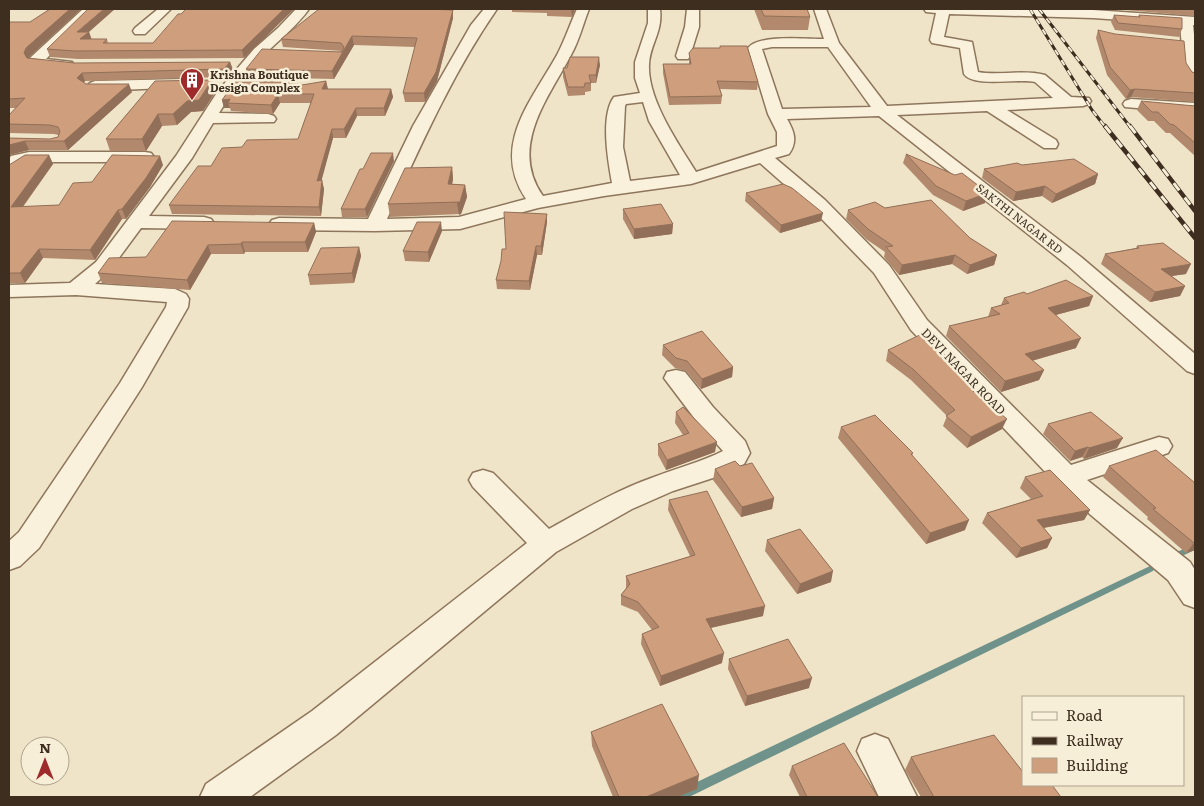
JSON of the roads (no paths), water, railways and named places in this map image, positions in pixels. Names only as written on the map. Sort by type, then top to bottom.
[{"type":"street","points":[[78,65],[47,64],[37,62],[36,60],[90,9]]},
{"type":"street","points":[[140,30],[165,9]]},
{"type":"street","points":[[76,289],[103,266],[137,222],[183,158],[223,94],[242,84],[249,64],[303,9]]},
{"type":"street","points":[[375,225],[421,126],[478,25],[491,9]]},
{"type":"street","points":[[538,202],[526,182],[520,151],[526,121],[543,86],[564,53],[583,9]]},
{"type":"street","points":[[654,9],[655,23],[642,62],[642,78],[657,121],[691,179]]},
{"type":"street","points":[[683,56],[692,27],[693,9]]},
{"type":"street","name":"SAKTHI NAGAR RD","points":[[820,9],[832,43],[882,111],[1074,260],[1195,366]]},
{"type":"street","points":[[776,114],[882,111],[1075,101],[1040,78],[1029,76],[978,77],[971,74],[967,45],[937,40],[936,9],[1058,11],[1191,21],[1184,43],[1194,72]]},
{"type":"street","points":[[261,223],[375,225],[460,223],[502,210],[538,202],[691,179],[763,157],[783,150],[787,146],[787,136],[776,114],[756,48],[758,45],[772,43],[832,43]]},
{"type":"street","points":[[259,52],[279,53]]},
{"type":"street","points":[[231,64],[249,64]]},
{"type":"street","points":[[90,86],[195,84]]},
{"type":"street","points":[[214,84],[242,84]]},
{"type":"street","points":[[622,188],[614,147],[616,106],[619,100],[624,98],[648,97]]},
{"type":"street","points":[[1130,104],[1195,108]]},
{"type":"street","points":[[990,106],[1050,144]]},
{"type":"street","points":[[1179,106],[1195,121]]},
{"type":"street","points":[[208,118],[268,119]]},
{"type":"street","points":[[9,169],[17,160],[29,157],[183,158]]},
{"type":"street","name":"DEVI NAGAR ROAD","points":[[763,157],[818,204],[882,269],[919,325],[1066,477],[1187,583]]},
{"type":"street","points":[[137,222],[223,223]]},
{"type":"street","points":[[9,291],[76,289],[167,294],[178,299],[176,307],[130,387],[29,540],[9,558]]},
{"type":"street","points":[[219,797],[324,723],[546,544],[622,502],[663,484],[709,469],[735,457],[737,453],[736,448],[704,413],[676,378]]},
{"type":"street","points":[[1066,477],[1159,446]]},
{"type":"street","points":[[483,480],[546,544]]},
{"type":"street","points":[[875,751],[898,797]]},
{"type":"waterway","points":[[1182,553],[1195,547]]},
{"type":"waterway","points":[[678,797],[1150,569]]},
{"type":"railway","points":[[1030,9],[1092,110],[1106,128]]},
{"type":"railway","points":[[1039,9],[1131,128]]},
{"type":"railway","points":[[1105,126],[1195,238]]},
{"type":"railway","points":[[1130,126],[1195,211]]},
{"type":"place","name":"Krishna Boutique Design Complex","points":[[192,101]]}]
